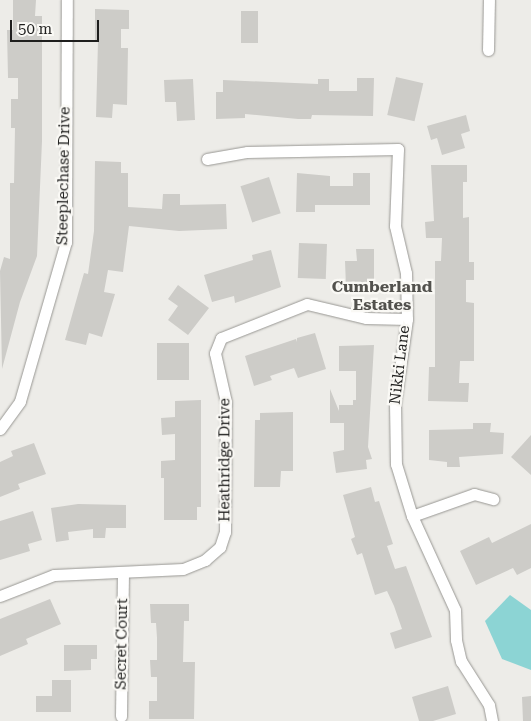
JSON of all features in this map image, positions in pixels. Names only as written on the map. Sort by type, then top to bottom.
[{"type":"street","name":"Steeplechase Drive","points":[[0,429],[20,400],[66,242],[66,0]]},
{"type":"street","points":[[488,50],[489,0]]},
{"type":"street","name":"Nikki Lane","points":[[207,159],[247,152],[398,149],[395,226],[406,273],[407,319],[393,437],[396,464],[412,516],[456,610],[456,640],[460,662],[489,705],[492,721]]},
{"type":"street","name":"Heathridge Drive","points":[[0,596],[54,575],[183,569],[205,560],[220,547],[225,532],[226,402],[215,353],[222,338],[307,304],[366,318],[407,319]]},
{"type":"street","points":[[412,516],[474,494],[493,498]]},
{"type":"street","name":"Secret Court","points":[[121,716],[122,572]]},
{"type":"water","points":[[510,595],[531,610],[531,670],[502,659],[485,621]]},
{"type":"building","points":[[13,0],[36,0],[35,16],[42,16],[42,141],[37,256],[20,302],[2,369],[0,271],[4,257],[10,259],[10,183],[14,183],[15,128],[11,128],[11,99],[18,99],[18,78],[8,78],[7,30],[13,30]]},
{"type":"building","points":[[95,9],[129,10],[129,29],[121,29],[121,48],[128,48],[127,105],[113,104],[112,118],[96,117],[98,41],[95,41]]},
{"type":"building","points":[[241,11],[258,11],[258,43],[241,43]]},
{"type":"building","points":[[396,77],[423,83],[415,121],[387,115]]},
{"type":"building","points":[[357,78],[374,78],[373,116],[312,115],[311,119],[298,119],[245,114],[245,118],[216,119],[216,92],[223,92],[223,80],[318,84],[318,79],[329,79],[329,91],[357,91]]},
{"type":"building","points":[[193,79],[195,120],[177,121],[176,102],[165,102],[164,80]]},
{"type":"building","points":[[466,115],[470,131],[461,134],[465,148],[442,155],[437,138],[431,140],[427,126]]},
{"type":"building","points":[[95,161],[121,162],[121,173],[128,173],[128,207],[162,209],[163,194],[180,194],[180,205],[226,204],[227,229],[179,231],[129,226],[123,272],[108,270],[104,292],[115,294],[102,337],[89,333],[86,345],[65,340],[84,273],[88,274],[94,231]]},
{"type":"building","points":[[431,165],[467,165],[467,182],[463,182],[463,218],[469,217],[469,262],[474,262],[474,280],[466,280],[466,302],[474,303],[474,361],[460,361],[459,383],[469,383],[468,402],[428,401],[429,367],[435,367],[435,261],[441,261],[442,238],[426,238],[425,222],[434,221]]},
{"type":"building","points":[[297,173],[330,176],[330,186],[353,186],[353,173],[370,173],[370,205],[315,205],[315,212],[296,212]]},
{"type":"building","points":[[269,177],[281,213],[252,222],[240,186]]},
{"type":"building","points":[[299,243],[327,244],[326,279],[298,278]]},
{"type":"building","points":[[356,249],[374,249],[374,286],[346,287],[345,261],[357,261]]},
{"type":"building","points":[[271,250],[281,287],[235,303],[234,296],[212,302],[204,275],[253,260],[252,255]]},
{"type":"building","points":[[178,285],[209,308],[188,335],[168,320],[178,306],[168,299]]},
{"type":"building","points":[[315,333],[326,369],[298,378],[294,368],[270,376],[272,380],[254,386],[245,356],[296,339],[297,342],[297,338]]},
{"type":"building","points":[[157,343],[189,343],[189,380],[157,380]]},
{"type":"building","points":[[374,345],[368,447],[372,459],[366,460],[367,469],[336,473],[333,452],[344,450],[344,423],[330,423],[330,389],[339,411],[339,405],[353,405],[353,400],[356,400],[356,371],[339,371],[339,346]]},
{"type":"building","points":[[201,400],[201,507],[197,507],[197,520],[164,520],[164,478],[161,478],[161,461],[175,460],[175,434],[162,435],[161,418],[175,417],[175,401]]},
{"type":"building","points":[[293,412],[293,471],[281,471],[280,487],[254,487],[255,420],[260,420],[260,413]]},
{"type":"building","points":[[473,423],[491,423],[490,432],[504,433],[503,454],[459,457],[460,467],[447,467],[447,462],[429,460],[429,430],[473,429]]},
{"type":"building","points":[[531,435],[531,475],[511,457]]},
{"type":"building","points":[[34,443],[46,474],[18,484],[20,489],[0,497],[0,462],[13,456],[11,451]]},
{"type":"building","points":[[371,487],[375,502],[379,501],[393,544],[387,546],[395,569],[406,566],[432,637],[395,649],[390,633],[402,629],[387,591],[375,595],[362,553],[357,555],[351,539],[355,537],[343,495]]},
{"type":"building","points":[[78,504],[126,505],[126,528],[106,528],[105,538],[93,538],[93,529],[68,532],[69,540],[56,542],[51,508]]},
{"type":"building","points":[[33,511],[42,540],[28,544],[30,551],[0,560],[0,521]]},
{"type":"building","points":[[531,524],[531,568],[517,575],[513,568],[476,585],[460,551],[489,537],[492,543]]},
{"type":"building","points":[[50,599],[61,624],[26,639],[28,644],[0,656],[0,619]]},
{"type":"building","points":[[150,604],[189,604],[189,621],[184,621],[183,662],[195,662],[194,719],[149,719],[149,701],[157,701],[157,677],[151,677],[150,660],[157,660],[156,623],[151,623]]},
{"type":"building","points":[[64,645],[97,645],[97,659],[91,659],[91,670],[64,671]]},
{"type":"building","points":[[52,680],[71,680],[71,712],[36,712],[36,696],[52,696]]},
{"type":"building","points":[[448,686],[456,714],[433,721],[419,721],[412,697]]},
{"type":"building","points":[[531,696],[531,721],[523,721],[522,697]]},
{"type":"district","name":"Cumberland Estates","points":[[382,296]]}]
